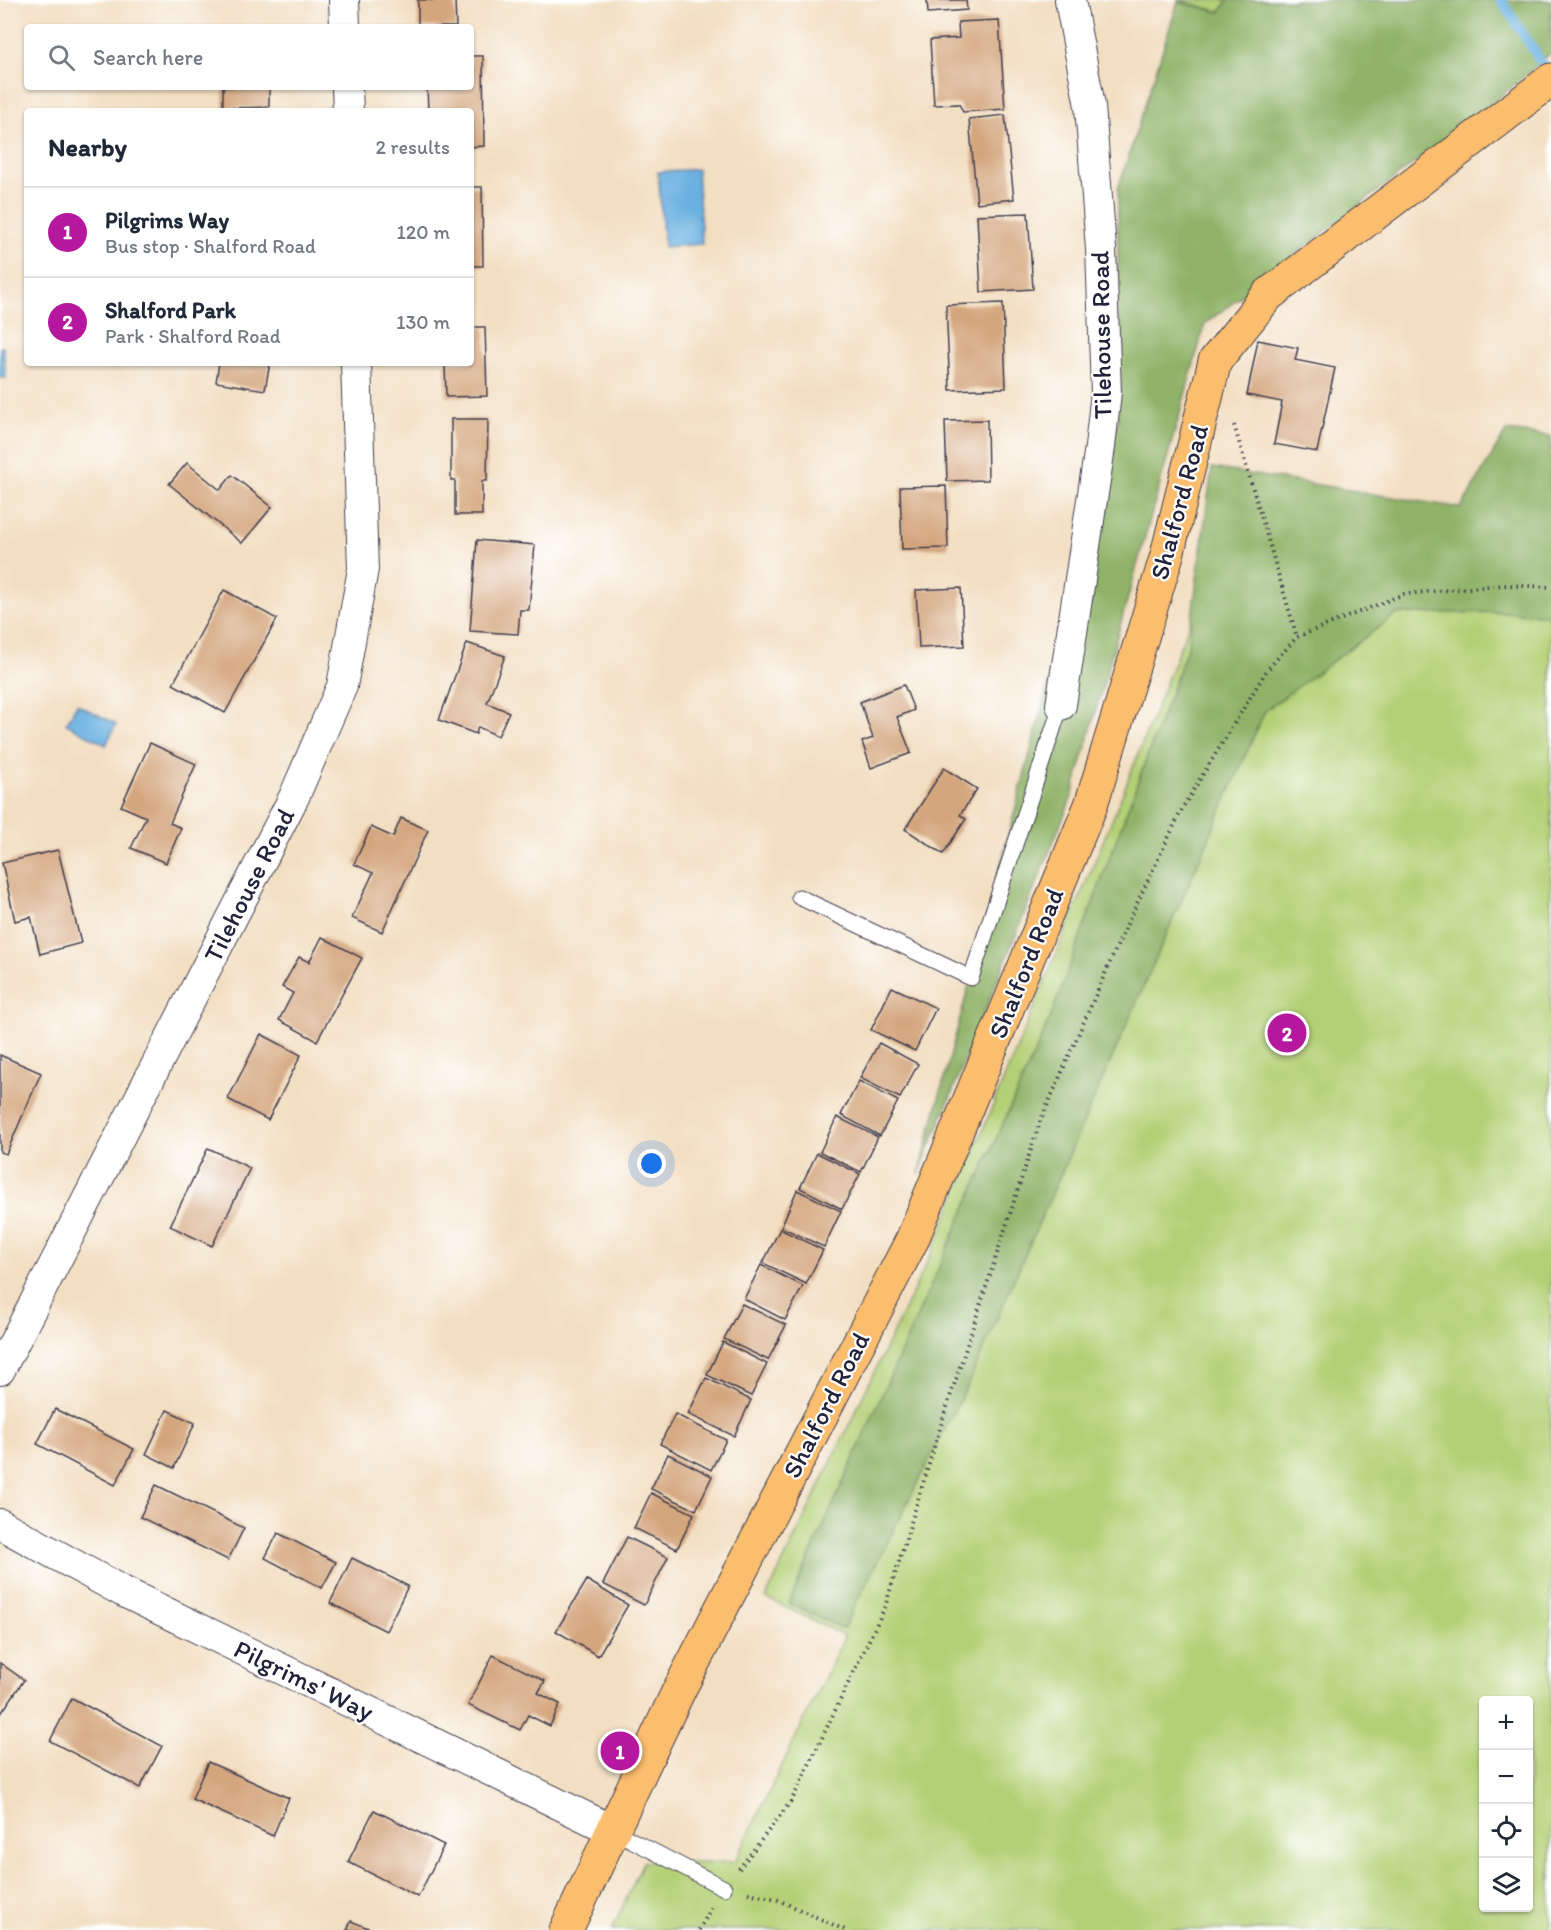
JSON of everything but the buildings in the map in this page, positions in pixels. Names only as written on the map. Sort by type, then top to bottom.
[{"type":"main road","name":"Shalford Road","points":[[566,1930],[678,1692],[912,1240],[1091,805],[1167,555],[1215,361],[1268,295],[1551,80]]},
{"type":"street","points":[[344,0],[345,24]]},
{"type":"street","name":"Tilehouse Road","points":[[1061,705],[1100,447],[1106,392],[1101,249],[1090,106],[1070,0]]},
{"type":"street","points":[[347,90],[348,108]]},
{"type":"street","name":"Tilehouse Road","points":[[0,1370],[294,797],[342,686],[363,569],[356,366]]},
{"type":"street","name":"Pilgrims' Way","points":[[0,1524],[122,1591],[612,1830]]},
{"type":"lane","points":[[799,897],[971,978],[1061,705]]},
{"type":"lane","points":[[612,1830],[724,1888]]},
{"type":"path","points":[[1232,416],[1297,637]]},
{"type":"path","points":[[699,1930],[724,1888],[792,1800],[885,1607],[944,1414],[1040,1122],[1126,926],[1183,807],[1267,670],[1297,637],[1404,594],[1503,585],[1551,587]]},
{"type":"path","points":[[724,1888],[776,1899],[845,1930]]},
{"type":"green space","points":[[1177,0],[1228,0],[1221,12]]},
{"type":"green space","points":[[1228,0],[1551,0],[1551,53],[1501,96],[1205,324],[1072,796],[919,1174],[1118,420],[1118,189],[1178,2],[1220,12]]},
{"type":"green space","points":[[1506,431],[1551,436],[1551,616],[1505,612],[1397,614],[1265,711],[969,1382],[843,1629],[789,1603],[1051,1016],[1188,646],[1212,468],[1461,508]]},
{"type":"green space","points":[[1239,497],[1551,553],[1551,1930],[612,1930],[643,1862],[735,1862],[845,1636],[766,1598],[931,1254],[1115,813]]},
{"type":"water","points":[[697,169],[702,244],[664,247],[658,172]]},
{"type":"water","points":[[0,347],[3,347],[6,378],[0,378]]},
{"type":"water","points":[[77,704],[116,724],[106,745],[66,724]]},
{"type":"waterway","points":[[1501,0],[1551,77]]},
{"type":"place","name":"Shalford Park","points":[[1287,1033]]},
{"type":"place","name":"Pilgrims Way","points":[[620,1751]]}]
